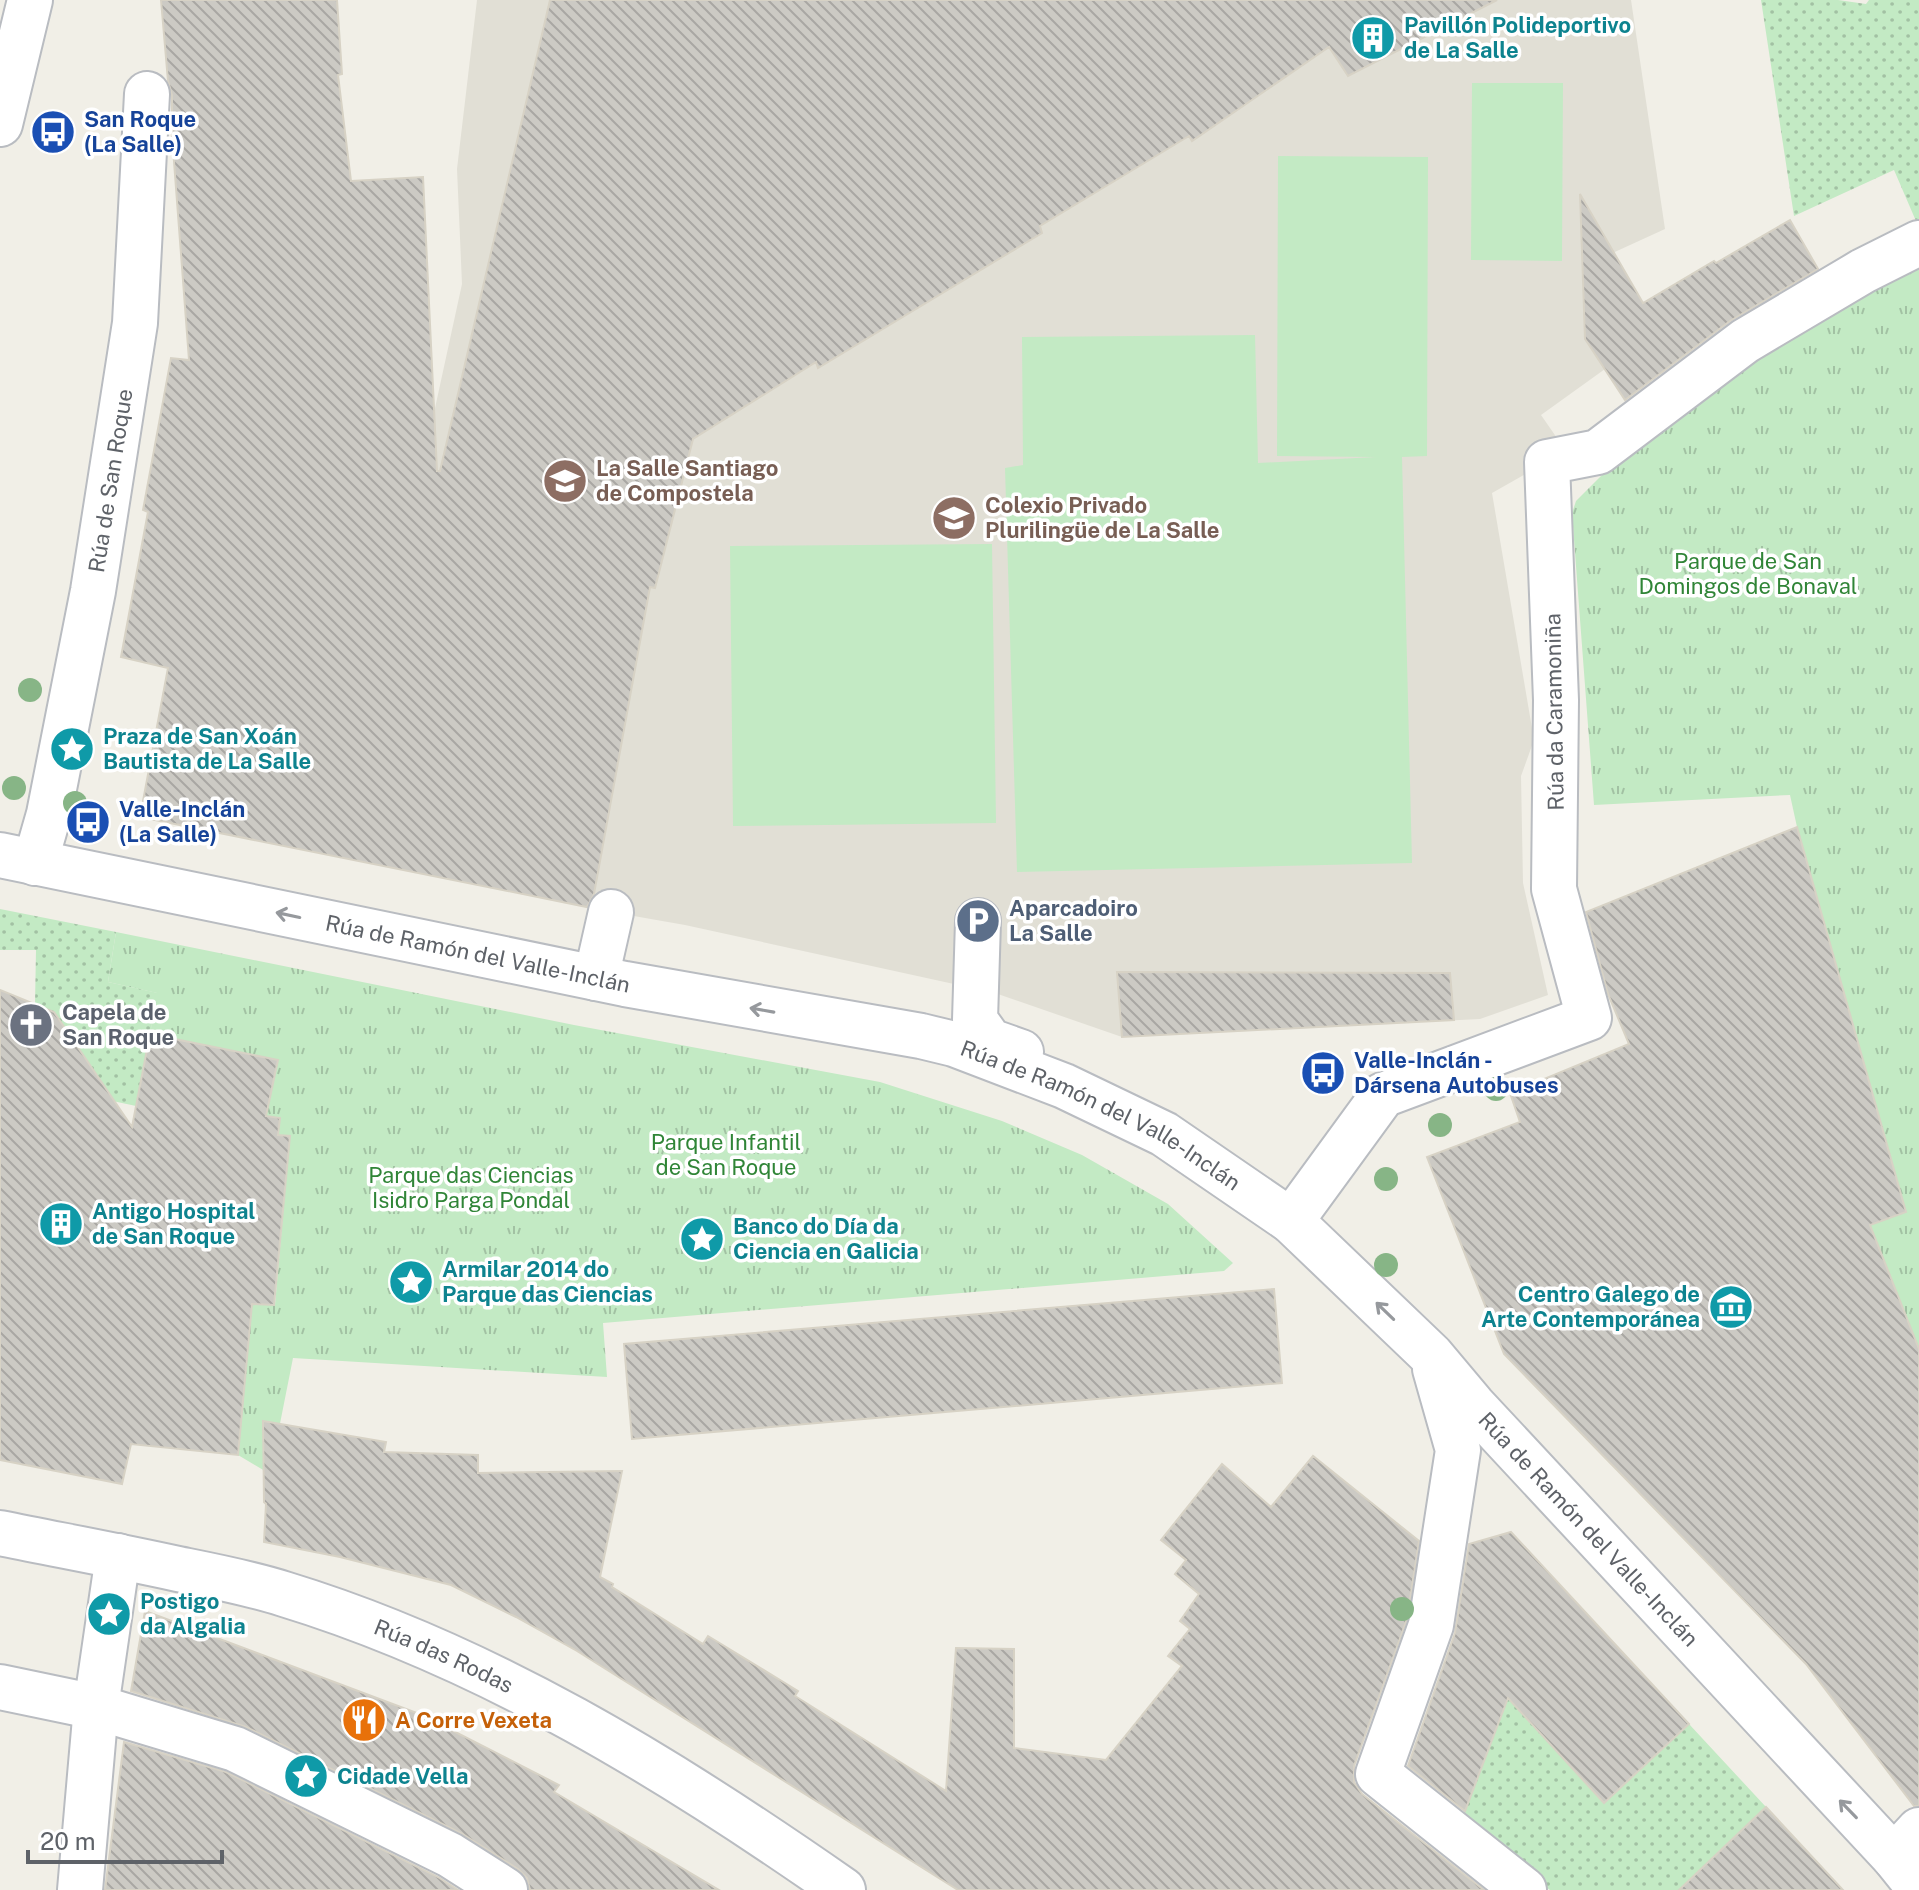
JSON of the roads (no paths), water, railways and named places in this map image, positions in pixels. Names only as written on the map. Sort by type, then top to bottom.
[{"type":"street","points":[[0,124],[30,0]]},
{"type":"street","name":"Rúa de San Roque","points":[[18,859],[49,814],[93,591],[135,323],[147,94]]},
{"type":"street","name":"Rúa da Caramoniña","points":[[1291,1221],[1383,1095],[1589,1018],[1554,889],[1556,700],[1547,462],[1598,452],[1745,341],[1863,271],[1919,243]]},
{"type":"street","name":"Rúa de Ramón del Valle-Inclán","points":[[18,859],[596,978],[921,1036],[954,1044],[1064,1086],[1164,1134],[1291,1221],[1431,1355],[1473,1405],[1911,1858]]},
{"type":"street","points":[[596,978],[611,912]]},
{"type":"street","points":[[810,1018],[944,1012],[951,1001],[978,921],[975,1020],[990,1041],[1135,1097],[1164,1134]]},
{"type":"street","points":[[1431,1355],[1458,1450],[1431,1625],[1378,1774],[1524,1890]]},
{"type":"street","name":"Rúa das Rodas","points":[[0,1533],[281,1593],[358,1618],[433,1648],[510,1685],[592,1730],[745,1823],[843,1890]]},
{"type":"street","points":[[80,1890],[96,1707],[118,1556]]},
{"type":"street","points":[[0,1687],[96,1707],[235,1749],[450,1855],[505,1890]]},
{"type":"place","name":"Pavillón Polideportivo de La Salle","points":[[1373,38]]},
{"type":"place","name":"San Roque (La Salle)","points":[[53,132]]},
{"type":"place","name":"La Salle Santiago de Compostela","points":[[565,481]]},
{"type":"place","name":"Colexio Privado Plurilingüe de La Salle","points":[[954,518]]},
{"type":"place","name":"Praza de San Xoán Bautista de La Salle","points":[[72,749]]},
{"type":"place","name":"Valle-Inclán (La Salle)","points":[[88,822]]},
{"type":"place","name":"Aparcadoiro La Salle","points":[[978,921]]},
{"type":"place","name":"Capela de San Roque","points":[[31,1025]]},
{"type":"place","name":"Valle-Inclán - Dársena Autobuses","points":[[1323,1073]]},
{"type":"place","name":"Antigo Hospital de San Roque","points":[[61,1224]]},
{"type":"place","name":"Banco do Día da Ciencia en Galicia","points":[[702,1239]]},
{"type":"place","name":"Armilar 2014 do Parque das Ciencias","points":[[411,1282]]},
{"type":"place","name":"Centro Galego de Arte Contemporánea","points":[[1731,1307]]},
{"type":"place","name":"Postigo da Algalia","points":[[109,1614]]},
{"type":"place","name":"A Corre Vexeta","points":[[364,1720]]},
{"type":"place","name":"Cidade Vella","points":[[306,1776]]},
{"type":"park label","name":"Parque de San Domingos de Bonaval","points":[[1748,574]]},
{"type":"park label","name":"Parque Infantil de San Roque","points":[[726,1154]]},
{"type":"park label","name":"Parque das Ciencias Isidro Parga Pondal","points":[[471,1188]]}]
